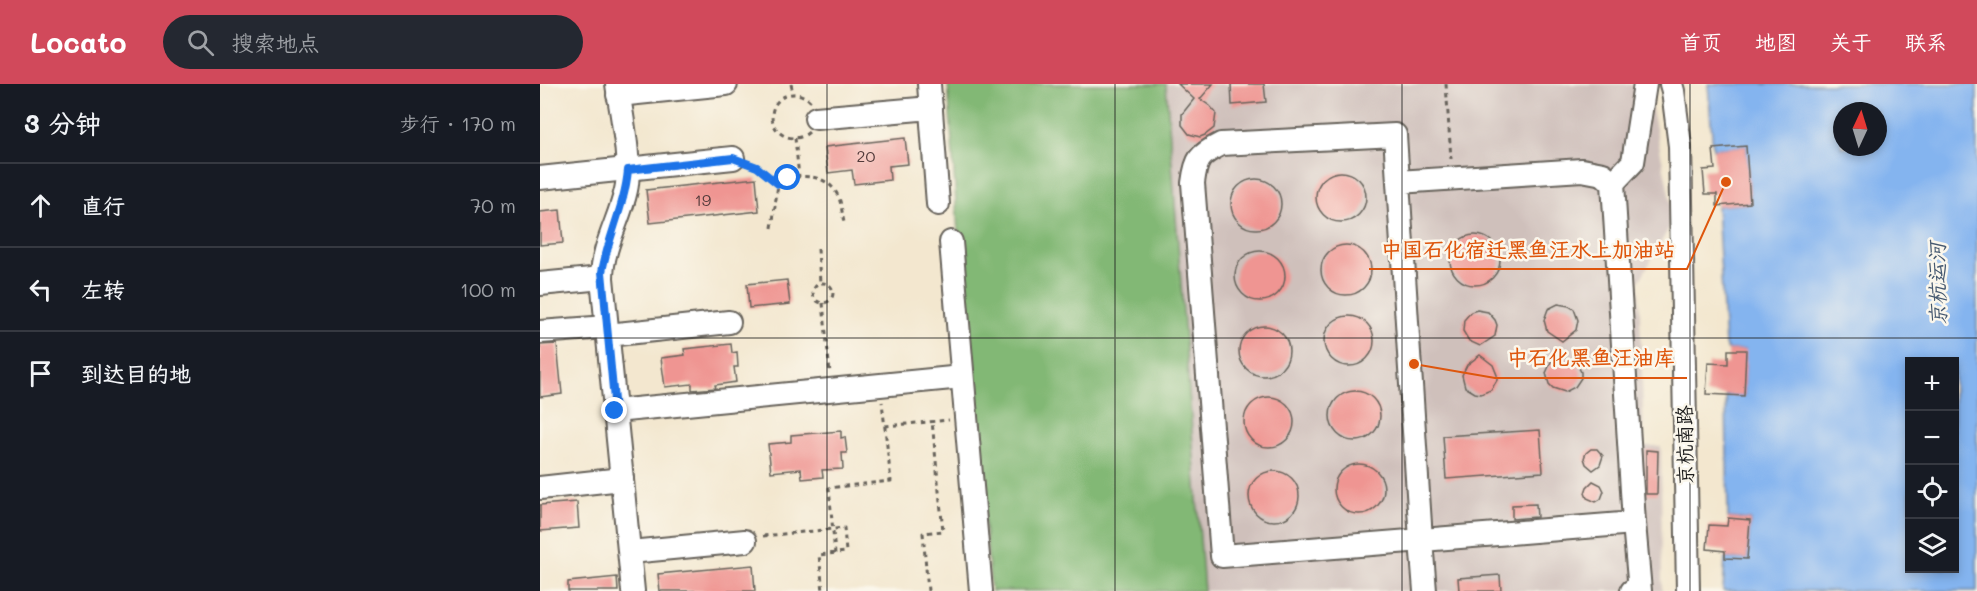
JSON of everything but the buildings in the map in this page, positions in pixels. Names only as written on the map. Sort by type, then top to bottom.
[{"type":"street","points":[[633,591],[602,278],[604,258],[626,189],[628,170],[618,89],[726,84]]},
{"type":"street","points":[[929,84],[938,204]]},
{"type":"street","points":[[1632,591],[1640,591],[1614,183],[1633,162],[1645,84]]},
{"type":"street","name":"京杭南路","points":[[1671,84],[1674,91],[1680,146],[1688,591]]},
{"type":"street","points":[[816,118],[931,108]]},
{"type":"street","points":[[1425,591],[1421,540],[1395,135],[1221,144],[1203,153],[1196,165],[1193,183],[1222,556],[1421,540],[1634,523]]},
{"type":"street","points":[[540,178],[733,158]]},
{"type":"street","points":[[1398,182],[1582,170],[1603,174],[1614,183]]},
{"type":"street","points":[[951,242],[981,591]]},
{"type":"street","points":[[540,284],[602,278]]},
{"type":"street","points":[[540,332],[607,331],[729,322]]},
{"type":"street","points":[[615,411],[963,377]]},
{"type":"street","points":[[540,488],[622,479]]},
{"type":"street","points":[[630,552],[745,541]]},
{"type":"path","points":[[791,84],[793,93]]},
{"type":"path","points":[[1446,84],[1452,179]]},
{"type":"path","points":[[793,93],[801,94],[813,103],[816,118],[812,130],[795,138],[780,133],[772,121],[774,106],[779,99],[793,93]]},
{"type":"path","points":[[795,138],[799,177]]},
{"type":"path","points":[[733,158],[757,167],[778,184]]},
{"type":"path","points":[[778,184],[788,178],[799,177],[817,178],[828,183],[839,197],[844,222]]},
{"type":"path","points":[[772,228],[778,184]]},
{"type":"path","points":[[818,249],[820,283]]},
{"type":"path","points":[[820,283],[827,284],[833,291],[831,298],[823,303],[817,301],[813,296],[813,289],[820,283]]},
{"type":"path","points":[[823,303],[832,390]]},
{"type":"path","points":[[835,554],[829,488],[891,481],[880,385]]},
{"type":"path","points":[[885,426],[966,418]]},
{"type":"path","points":[[928,591],[923,533],[943,531],[932,421]]},
{"type":"path","points":[[745,541],[748,537],[844,528],[846,552],[819,555],[823,591]]},
{"type":"shaded area","points":[[1166,84],[1647,84],[1674,219],[1639,282],[1644,446],[1661,446],[1662,591],[1204,591]]},
{"type":"green space","points":[[948,84],[1166,84],[1204,591],[991,591],[958,233]]},
{"type":"water","name":"京杭运河","points":[[1708,84],[1977,84],[1977,591],[1723,591],[1725,558],[1747,559],[1750,520],[1728,518],[1726,395],[1744,396],[1745,350],[1728,350],[1725,345],[1717,206],[1750,203],[1746,146],[1713,149]]},
{"type":"place","name":"中国石化宿迁黑鱼汪水上加油站","points":[[1726,182]]},
{"type":"place","name":"中石化黑鱼汪油库","points":[[1414,364]]},
{"type":"route","points":[[615,411],[602,272],[604,258],[626,189],[628,170],[733,158],[757,167],[778,184],[788,178]]}]
